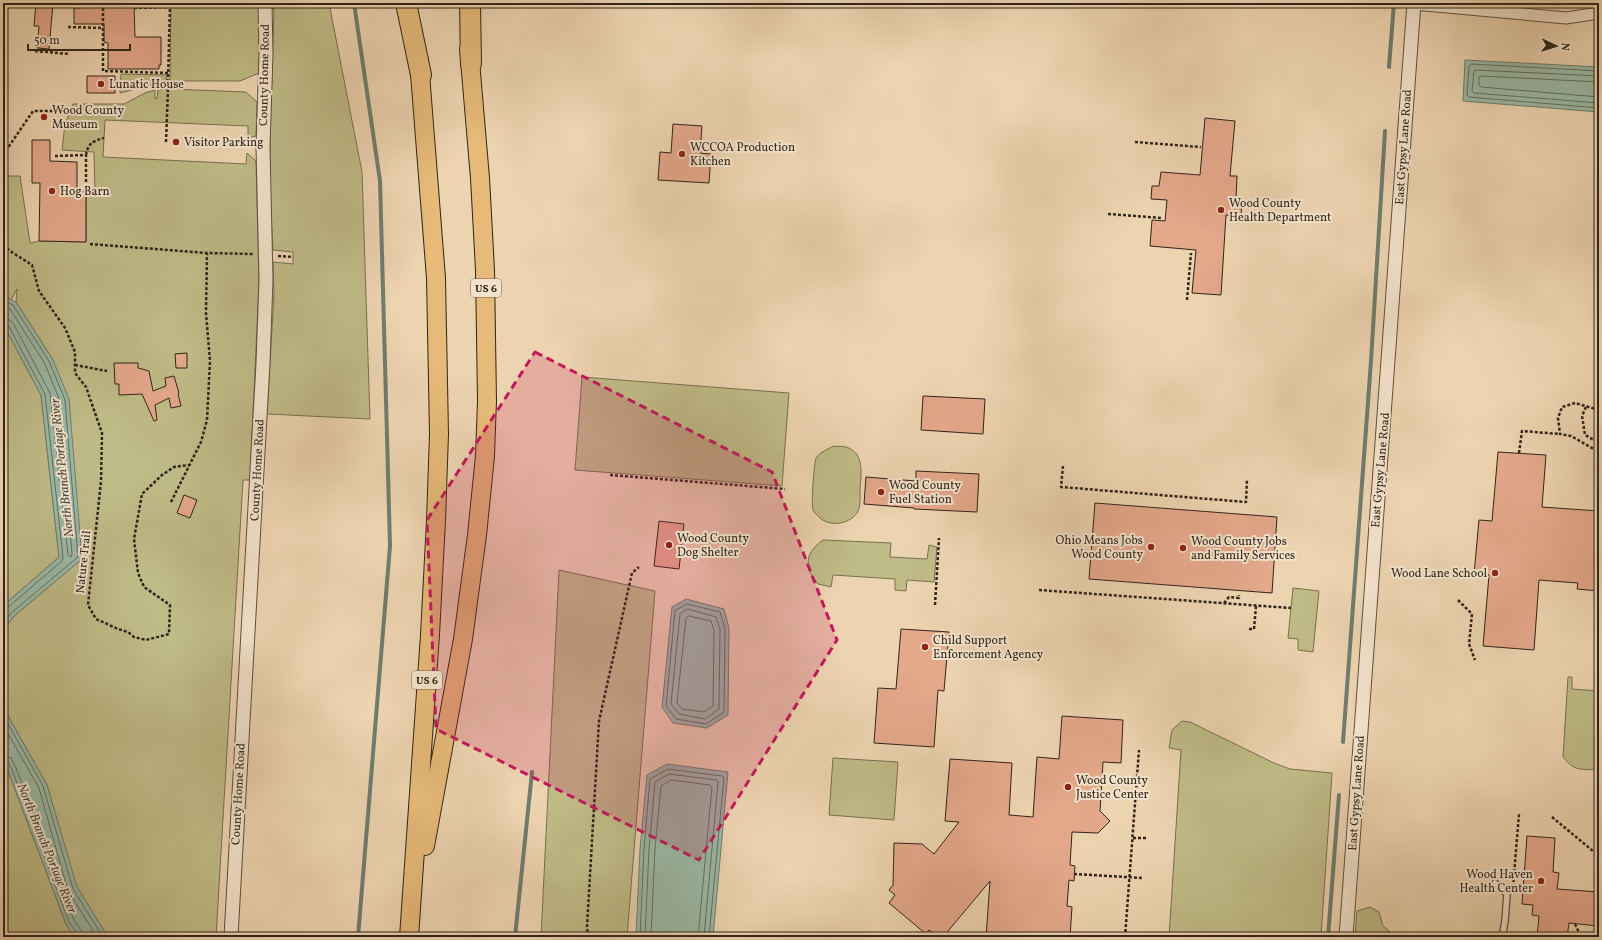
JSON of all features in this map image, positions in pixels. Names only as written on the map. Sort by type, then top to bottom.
[{"type":"highway","points":[[406,3],[421,75]]},
{"type":"highway","name":"US 6","points":[[410,931],[430,635],[439,434],[436,278],[421,75],[412,3]]},
{"type":"highway","name":"US 6","points":[[410,931],[462,639],[477,536],[485,456],[487,401],[485,270],[480,178],[471,64],[463,3]]},
{"type":"highway","points":[[470,3],[471,64]]},
{"type":"street","name":"County Home Road","points":[[231,937],[263,363],[266,280],[263,146],[266,54],[265,3]]},
{"type":"street","points":[[1414,4],[1566,18],[1599,13]]},
{"type":"street","name":"East Gypsy Lane Road","points":[[1346,937],[1414,4]]},
{"type":"lane","points":[[1495,883],[1507,894],[1502,937]]},
{"type":"path","points":[[103,3],[103,71],[168,73]]},
{"type":"path","points":[[168,82],[170,3]]},
{"type":"path","points":[[134,8],[170,7]]},
{"type":"path","points":[[68,27],[103,28]]},
{"type":"path","points":[[35,51],[70,54]]},
{"type":"path","points":[[166,142],[168,89]]},
{"type":"path","points":[[3,155],[33,112],[63,112]]},
{"type":"path","points":[[86,191],[86,156],[88,146],[93,141],[104,138]]},
{"type":"path","points":[[1135,142],[1201,147]]},
{"type":"path","points":[[55,156],[86,156]]},
{"type":"path","points":[[1108,214],[1162,218]]},
{"type":"path","points":[[90,244],[207,253],[266,254],[293,258]]},
{"type":"path","name":"Nature Trail","points":[[3,245],[32,265],[39,291],[65,328],[75,352],[75,373],[86,387],[102,433],[101,481],[88,605],[96,619],[146,640],[169,634],[170,605],[144,586],[138,573],[134,539],[142,494],[162,475],[174,467],[189,465]]},
{"type":"path","points":[[171,502],[205,431],[209,405],[210,361],[206,313],[207,253]]},
{"type":"path","points":[[1187,300],[1191,253]]},
{"type":"path","points":[[75,365],[107,371]]},
{"type":"path","points":[[1560,434],[1558,418],[1562,407],[1576,403],[1599,410]]},
{"type":"path","points":[[1586,407],[1582,416],[1585,434],[1599,443]]},
{"type":"path","points":[[1519,453],[1522,431],[1571,436],[1597,451],[1599,455]]},
{"type":"path","points":[[1063,466],[1061,487],[1246,502],[1247,479]]},
{"type":"path","points":[[610,475],[785,489]]},
{"type":"path","points":[[935,605],[939,538]]},
{"type":"path","points":[[588,937],[587,927],[599,722],[632,573],[639,567]]},
{"type":"path","points":[[1040,590],[1291,608]]},
{"type":"path","points":[[1224,603],[1229,598],[1239,596],[1238,604]]},
{"type":"path","points":[[1458,600],[1472,614],[1470,644],[1475,660]]},
{"type":"path","points":[[1249,629],[1254,629],[1256,606]]},
{"type":"path","points":[[1125,937],[1139,750]]},
{"type":"path","points":[[1513,891],[1519,814]]},
{"type":"path","points":[[1552,817],[1599,856]]},
{"type":"path","points":[[1133,838],[1146,838]]},
{"type":"path","points":[[1074,874],[1143,878]]},
{"type":"path","points":[[1574,924],[1581,937]]},
{"type":"highlighted area","points":[[535,352],[772,472],[837,640],[699,860],[436,729],[427,520]]},
{"type":"shaded area","points":[[171,3],[259,3],[259,73],[240,81],[170,81]]},
{"type":"shaded area","points":[[273,3],[329,3],[362,172],[370,419],[267,414],[274,294],[273,262],[293,264],[293,252],[273,250],[270,195],[270,128],[274,14]]},
{"type":"shaded area","points":[[121,74],[167,75],[166,82],[120,93]]},
{"type":"shaded area","points":[[169,89],[246,92],[257,102],[256,136],[248,138],[248,126],[105,120],[103,157],[246,164],[247,153],[256,161],[259,282],[250,480],[243,480],[216,937],[108,937],[76,887],[47,785],[3,707],[3,631],[14,616],[82,559],[53,360],[16,302],[17,289],[8,306],[3,303],[3,176],[20,176],[30,243],[39,241],[86,242],[86,191],[95,192],[94,152],[62,150],[65,124],[73,104],[124,104],[145,93],[155,90],[155,98],[157,99],[158,90]]},
{"type":"shaded area","points":[[3,324],[41,395],[59,557],[3,606]]},
{"type":"shaded area","points":[[582,377],[789,393],[782,486],[575,470]]},
{"type":"shaded area","points":[[834,446],[845,447],[852,450],[859,459],[861,471],[860,502],[858,511],[849,520],[838,523],[823,520],[814,512],[812,506],[816,458],[822,452]]},
{"type":"shaded area","points":[[823,540],[891,543],[890,557],[927,559],[929,545],[937,547],[934,582],[907,580],[906,591],[895,590],[895,579],[833,575],[831,587],[818,584],[810,572],[808,561],[812,550]]},
{"type":"shaded area","points":[[559,570],[655,591],[627,937],[541,937]]},
{"type":"shaded area","points":[[1293,588],[1319,591],[1313,652],[1298,650],[1298,639],[1288,638]]},
{"type":"shaded area","points":[[1568,677],[1572,677],[1572,689],[1599,691],[1599,770],[1579,769],[1567,762],[1563,757]]},
{"type":"shaded area","points":[[1182,721],[1190,722],[1274,763],[1290,769],[1332,773],[1321,937],[1169,937],[1181,750],[1169,748],[1172,730]]},
{"type":"shaded area","points":[[833,758],[898,762],[894,820],[829,815]]},
{"type":"shaded area","points":[[3,761],[66,924],[74,937],[3,937]]},
{"type":"shaded area","points":[[1370,907],[1379,912],[1383,926],[1396,937],[1355,937],[1357,911]]},
{"type":"water","points":[[1465,60],[1599,67],[1599,112],[1463,101]]},
{"type":"water","name":"North Branch Portage River","points":[[3,283],[5,297],[16,302],[53,360],[69,399],[82,559],[14,616],[3,631],[3,606],[59,557],[41,395],[3,324]]},
{"type":"water","points":[[686,599],[724,609],[729,628],[728,715],[707,728],[673,723],[662,707],[672,607]]},
{"type":"water","name":"North Branch Portage River","points":[[3,707],[47,785],[77,887],[108,937],[74,937],[66,924],[3,761]]},
{"type":"water","points":[[667,764],[728,772],[713,937],[636,937],[640,849],[647,775]]},
{"type":"building","points":[[36,3],[53,3],[49,49],[37,48],[39,26],[34,26]]},
{"type":"building","name":"Wood County Museum","points":[[104,3],[134,3],[135,37],[161,37],[161,65],[159,65],[159,69],[108,69],[108,43],[104,42],[104,24],[74,24],[74,8],[104,7]]},
{"type":"building","name":"Lunatic House","points":[[87,76],[115,76],[115,93],[87,93]]},
{"type":"building","name":"Wood County Health Department","points":[[1205,118],[1235,121],[1230,176],[1237,176],[1236,199],[1242,199],[1241,216],[1226,215],[1221,295],[1192,293],[1196,250],[1150,246],[1152,220],[1165,221],[1167,200],[1151,199],[1152,186],[1159,186],[1161,172],[1200,175]]},
{"type":"building","name":"WCCOA Production Kitchen","points":[[673,124],[702,126],[700,153],[711,154],[709,183],[658,180],[660,152],[671,153]]},
{"type":"building","name":"Hog Barn","points":[[32,140],[50,140],[50,161],[77,162],[77,191],[86,191],[86,242],[39,241],[40,183],[32,183]]},
{"type":"building","points":[[187,353],[187,368],[176,368],[175,354]]},
{"type":"building","points":[[114,363],[138,363],[138,368],[149,371],[153,391],[166,386],[165,378],[174,376],[181,406],[171,408],[169,398],[155,405],[157,420],[154,421],[142,394],[119,395],[119,384],[115,384]]},
{"type":"building","points":[[923,396],[985,399],[983,434],[921,430]]},
{"type":"building","points":[[1498,452],[1546,455],[1542,507],[1599,511],[1599,591],[1577,589],[1578,583],[1539,580],[1534,650],[1483,646],[1489,575],[1474,574],[1479,520],[1492,521]]},
{"type":"building","points":[[916,471],[979,474],[977,512],[914,509],[864,504],[866,477],[916,481]]},
{"type":"building","points":[[184,495],[197,500],[190,518],[177,513]]},
{"type":"building","name":"Wood County Jobs and Family Services","points":[[1095,503],[1277,517],[1272,593],[1089,579]]},
{"type":"building","name":"Wood County Dog Shelter","points":[[659,521],[684,524],[679,569],[654,566]]},
{"type":"building","points":[[901,629],[949,632],[944,691],[938,690],[934,747],[874,743],[878,688],[896,689]]},
{"type":"building","name":"Wood County Justice Center","points":[[1062,716],[1123,720],[1121,763],[1103,762],[1100,811],[1110,821],[1098,833],[1072,832],[1070,865],[1075,866],[1074,881],[1069,880],[1067,906],[1072,907],[1070,937],[986,937],[990,881],[943,937],[937,937],[929,930],[926,934],[889,903],[895,895],[889,890],[893,885],[894,843],[922,844],[934,854],[959,822],[945,821],[950,759],[1012,763],[1009,815],[1033,817],[1037,757],[1059,759]]},
{"type":"building","name":"Wood Haven Health Center","points":[[1527,836],[1555,838],[1553,872],[1559,873],[1557,889],[1599,892],[1599,926],[1569,923],[1567,937],[1537,937],[1539,916],[1532,915],[1533,905],[1522,904]]},
{"type":"waterway","points":[[354,3],[380,181],[390,546],[358,937]]},
{"type":"waterway","points":[[1389,67],[1394,3]]},
{"type":"waterway","points":[[1343,742],[1371,361],[1385,131]]},
{"type":"waterway","points":[[515,937],[532,772]]},
{"type":"waterway","points":[[1328,937],[1339,795]]},
{"type":"place","name":"Lunatic House","points":[[101,84]]},
{"type":"place","name":"Wood County Museum","points":[[44,117]]},
{"type":"place","name":"Visitor Parking","points":[[176,142]]},
{"type":"place","name":"WCCOA Production Kitchen","points":[[682,154]]},
{"type":"place","name":"Hog Barn","points":[[52,191]]},
{"type":"place","name":"Wood County Health Department","points":[[1221,210]]},
{"type":"place","name":"Wood County Fuel Station","points":[[881,492]]},
{"type":"place","name":"Wood County Dog Shelter","points":[[669,545]]},
{"type":"place","name":"Ohio Means Jobs Wood County","points":[[1151,547]]},
{"type":"place","name":"Wood County Jobs and Family Services","points":[[1183,548]]},
{"type":"place","name":"Wood Lane School","points":[[1495,573]]},
{"type":"place","name":"Child Support Enforcement Agency","points":[[925,647]]},
{"type":"place","name":"Wood County Justice Center","points":[[1068,787]]},
{"type":"place","name":"Wood Haven Health Center","points":[[1541,881]]}]
